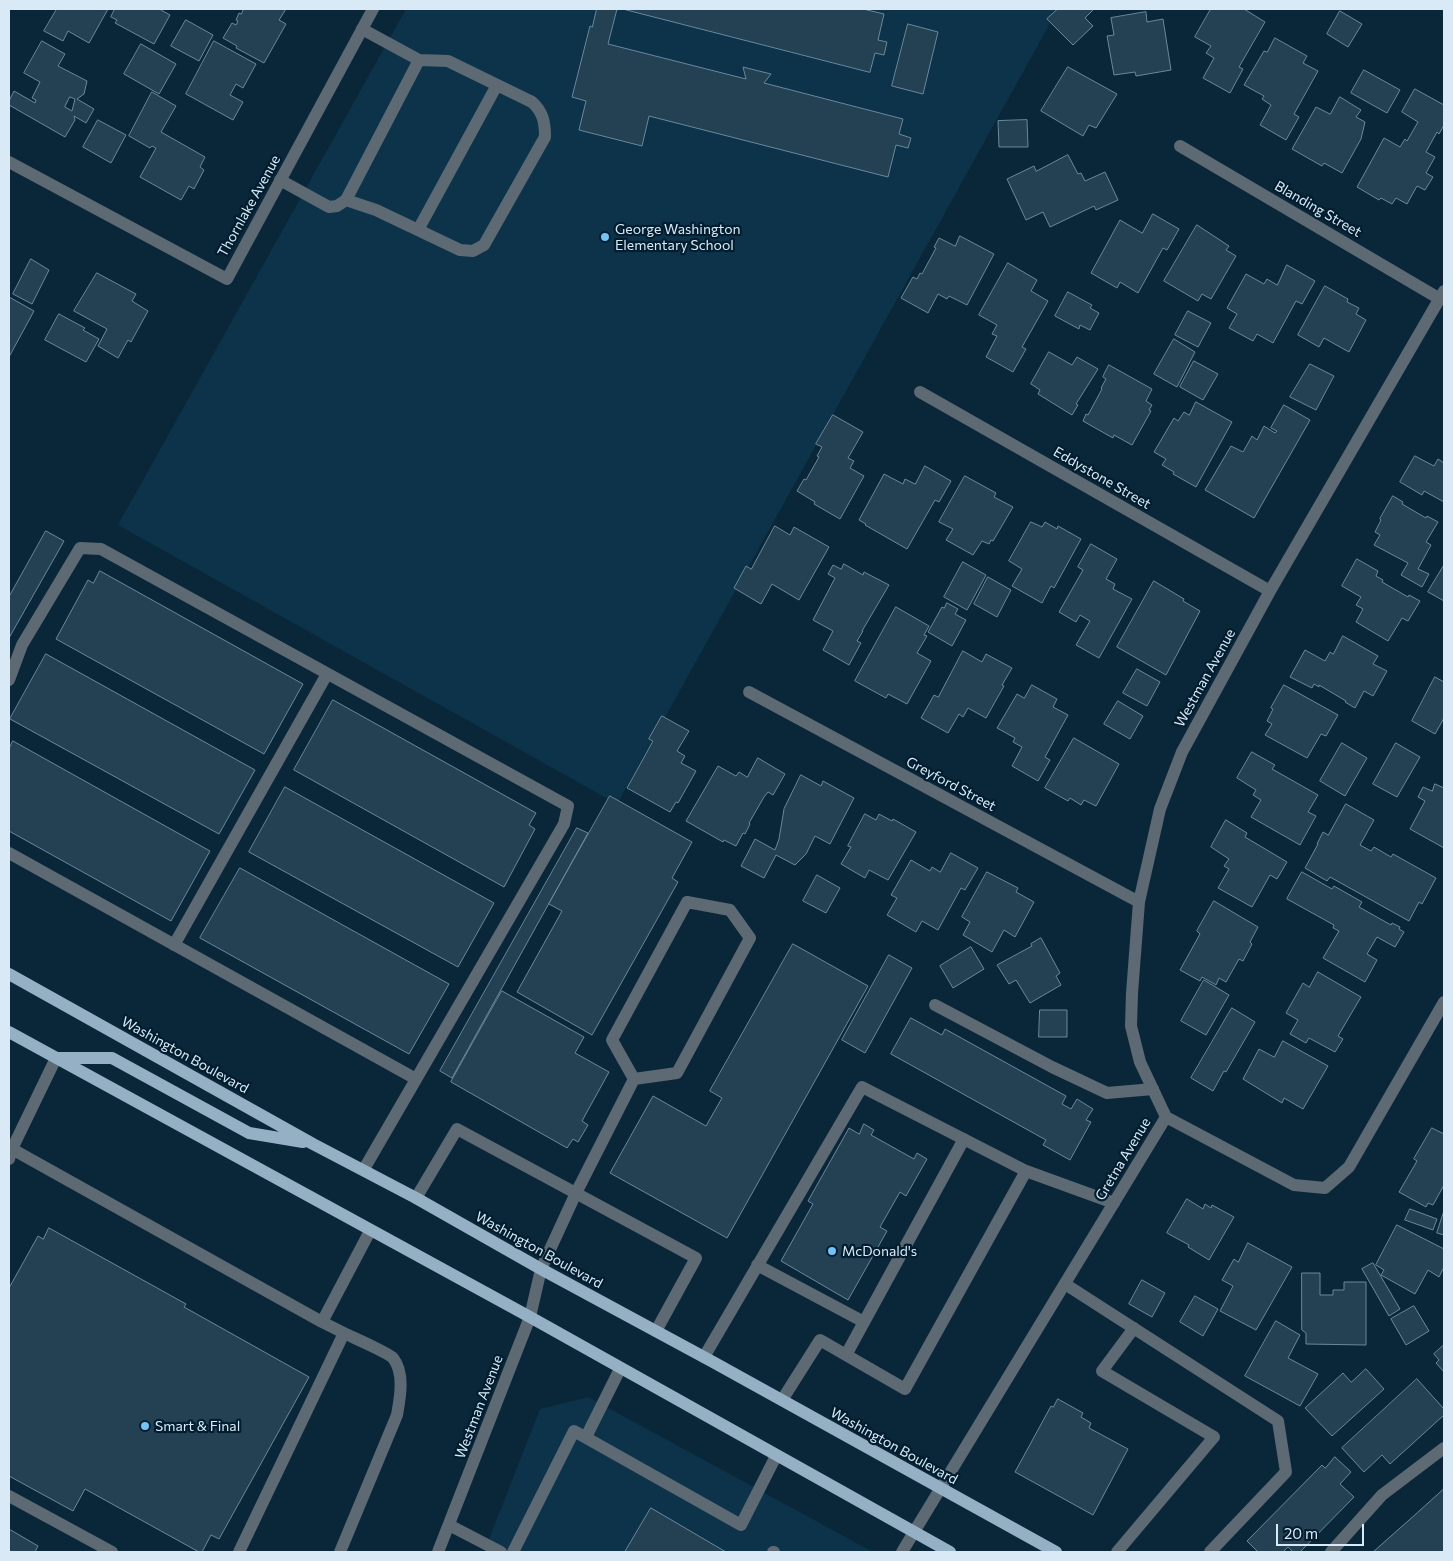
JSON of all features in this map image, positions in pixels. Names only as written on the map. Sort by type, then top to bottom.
[{"type":"main road","name":"Washington Boulevard","points":[[9,974],[312,1144],[364,1169],[541,1270],[704,1357],[1056,1552]]},
{"type":"main road","points":[[9,1032],[530,1317],[950,1552]]},
{"type":"main road","points":[[56,1058],[112,1058],[249,1133],[312,1144]]},
{"type":"street","name":"Thornlake Avenue","points":[[9,162],[226,279],[373,9]]},
{"type":"street","points":[[346,200],[376,210],[460,250],[473,251],[484,245],[545,137],[546,123],[540,110],[532,102],[448,61],[420,60],[362,29]]},
{"type":"street","points":[[280,180],[328,207],[337,206],[346,200],[420,60]]},
{"type":"street","points":[[418,230],[497,86]]},
{"type":"street","name":"Blanding Street","points":[[1180,146],[1442,295]]},
{"type":"street","name":"Westman Avenue","points":[[1166,1117],[1140,1062],[1131,1026],[1139,902],[1160,809],[1182,752],[1270,591],[1442,295]]},
{"type":"street","name":"Eddystone Street","points":[[920,392],[1270,591]]},
{"type":"street","points":[[9,680],[22,645],[80,548],[101,549],[568,806],[564,824],[364,1169]]},
{"type":"street","points":[[174,945],[327,674]]},
{"type":"street","name":"Greyford Street","points":[[749,692],[1139,902]]},
{"type":"street","points":[[9,852],[416,1079]]},
{"type":"street","points":[[687,902],[730,910],[750,938],[677,1073],[634,1079],[612,1040],[687,902]]},
{"type":"street","name":"Gretna Avenue","points":[[902,1552],[1166,1117],[1294,1185],[1325,1188],[1349,1167],[1444,1002]]},
{"type":"street","points":[[935,1005],[1052,1068],[1107,1093],[1153,1089]]},
{"type":"street","points":[[56,1058],[10,1152],[322,1322],[392,1357],[400,1374],[400,1395],[397,1415],[340,1552]]},
{"type":"street","name":"Westman Avenue","points":[[438,1552],[530,1317],[541,1270],[576,1193],[634,1079]]},
{"type":"street","points":[[704,1357],[862,1087],[1026,1170],[1114,1203]]},
{"type":"street","points":[[416,1198],[457,1129],[696,1258],[656,1331]]},
{"type":"street","points":[[846,1355],[964,1139]]},
{"type":"street","points":[[782,1400],[820,1340],[906,1389],[1026,1170]]},
{"type":"street","points":[[322,1322],[370,1231]]},
{"type":"street","points":[[757,1265],[864,1322]]},
{"type":"street","points":[[1065,1284],[1278,1421],[1286,1472],[1210,1552]]},
{"type":"street","points":[[1117,1552],[1214,1437],[1102,1371],[1134,1328]]},
{"type":"street","points":[[239,1552],[344,1333]]},
{"type":"street","points":[[586,1437],[620,1369]]},
{"type":"street","points":[[513,1552],[574,1431],[741,1525],[776,1456]]},
{"type":"street","points":[[1331,1552],[1382,1495],[1444,1448]]},
{"type":"street","points":[[9,1496],[112,1552]]},
{"type":"street","points":[[449,1525],[501,1552]]},
{"type":"shaded area","name":"George Washington Elementary School","points":[[406,9],[1058,9],[617,804],[118,525]]},
{"type":"shaded area","points":[[588,1397],[873,1552],[484,1552],[540,1409]]},
{"type":"building","points":[[57,9],[108,9],[89,43],[68,31],[63,41],[44,31]]},
{"type":"building","points":[[115,9],[162,9],[170,15],[154,44],[115,23],[117,20],[111,17]]},
{"type":"building","points":[[244,9],[286,9],[279,20],[286,24],[264,63],[236,48],[237,46],[223,38],[232,23],[236,25],[239,13],[241,14]]},
{"type":"building","points":[[597,9],[617,9],[608,44],[746,79],[743,67],[771,74],[764,83],[903,119],[899,134],[911,138],[908,148],[896,145],[888,177],[649,116],[642,146],[579,130],[586,101],[572,97],[590,26],[592,27]]},
{"type":"building","points":[[623,9],[863,9],[884,14],[878,40],[887,42],[884,55],[875,53],[870,72]]},
{"type":"building","points":[[1058,9],[1094,9],[1085,18],[1093,26],[1073,45],[1047,19]]},
{"type":"building","points":[[1211,9],[1244,9],[1265,22],[1239,67],[1243,69],[1230,93],[1203,78],[1214,58],[1206,53],[1211,46],[1195,37]]},
{"type":"building","points":[[1340,11],[1362,24],[1348,47],[1327,34]]},
{"type":"building","points":[[1146,12],[1147,22],[1163,19],[1171,70],[1136,76],[1135,72],[1114,75],[1107,36],[1114,35],[1111,18]]},
{"type":"building","points":[[186,20],[213,35],[199,61],[171,46]]},
{"type":"building","points":[[908,24],[938,32],[923,94],[892,86]]},
{"type":"building","points":[[1275,38],[1307,56],[1303,63],[1318,71],[1294,114],[1299,117],[1286,140],[1260,125],[1271,105],[1262,99],[1264,96],[1244,85],[1264,51],[1267,52]]},
{"type":"building","points":[[42,41],[65,54],[58,66],[87,81],[84,94],[77,99],[94,109],[86,123],[74,116],[75,120],[65,137],[9,105],[14,91],[35,103],[36,100],[32,98],[40,82],[24,73]],"holes":[[[70,97],[75,99],[72,111],[65,107]]]},
{"type":"building","points":[[214,41],[256,64],[243,88],[236,84],[230,95],[243,102],[233,120],[186,94]]},
{"type":"building","points":[[141,44],[176,64],[159,94],[124,74]]},
{"type":"building","points":[[1068,67],[1117,94],[1096,128],[1089,125],[1083,136],[1041,111]]},
{"type":"building","points":[[1364,70],[1400,90],[1387,113],[1351,93]]},
{"type":"building","points":[[1415,89],[1444,105],[1444,125],[1439,134],[1437,132],[1426,152],[1435,157],[1426,173],[1433,177],[1425,190],[1417,186],[1407,204],[1396,198],[1392,204],[1381,198],[1379,200],[1357,187],[1384,138],[1400,147],[1405,139],[1407,141],[1418,122],[1402,112]]},
{"type":"building","points":[[152,92],[176,106],[161,132],[205,157],[200,167],[204,170],[194,189],[189,186],[181,200],[140,177],[156,148],[152,146],[150,148],[129,136]]},
{"type":"building","points":[[1340,97],[1361,110],[1356,117],[1365,122],[1361,139],[1342,173],[1324,163],[1322,166],[1292,149],[1316,107],[1330,114]]},
{"type":"building","points":[[98,120],[126,135],[111,163],[83,147]]},
{"type":"building","points":[[1027,120],[1028,147],[999,147],[998,121]]},
{"type":"building","points":[[1068,155],[1078,174],[1081,173],[1085,181],[1105,172],[1118,200],[1096,210],[1094,206],[1050,227],[1043,212],[1026,220],[1007,179],[1034,166],[1036,171]]},
{"type":"building","points":[[1153,214],[1179,229],[1167,250],[1163,248],[1138,293],[1120,282],[1117,288],[1091,273],[1120,220],[1142,233]]},
{"type":"building","points":[[1197,225],[1229,246],[1226,250],[1236,256],[1211,299],[1202,294],[1198,301],[1164,281]]},
{"type":"building","points":[[960,236],[994,254],[967,305],[949,296],[947,299],[938,294],[928,313],[901,298],[913,277],[917,279],[920,273],[922,274],[936,248],[934,247],[939,238],[955,246]]},
{"type":"building","points":[[31,259],[49,270],[32,304],[13,294]]},
{"type":"building","points":[[1008,263],[1037,280],[1031,291],[1048,301],[1022,347],[1026,349],[1013,372],[986,357],[997,336],[992,334],[997,325],[979,315]]},
{"type":"building","points":[[1287,265],[1315,281],[1302,304],[1296,301],[1273,343],[1257,334],[1253,341],[1229,328],[1237,314],[1227,308],[1246,274],[1264,284],[1267,279],[1277,285]]},
{"type":"building","points":[[97,273],[136,294],[132,301],[148,311],[131,342],[128,340],[118,358],[98,346],[107,329],[74,311]]},
{"type":"building","points":[[1325,286],[1348,299],[1347,302],[1359,308],[1356,314],[1366,320],[1349,352],[1324,338],[1319,347],[1298,335]]},
{"type":"building","points":[[1068,292],[1092,305],[1090,308],[1099,313],[1090,330],[1080,325],[1079,329],[1055,316]]},
{"type":"building","points":[[9,297],[34,311],[9,357]]},
{"type":"building","points":[[1188,311],[1211,323],[1198,347],[1175,335]]},
{"type":"building","points":[[59,314],[85,328],[83,330],[99,339],[86,362],[45,340]]},
{"type":"building","points":[[1174,339],[1195,352],[1177,387],[1154,374]]},
{"type":"building","points":[[1049,352],[1072,365],[1077,357],[1098,369],[1076,404],[1078,405],[1072,415],[1038,394],[1040,390],[1031,384]]},
{"type":"building","points":[[1194,361],[1218,374],[1203,400],[1180,387]]},
{"type":"building","points":[[1310,364],[1334,376],[1316,410],[1290,397]]},
{"type":"building","points":[[1109,365],[1152,389],[1146,401],[1152,405],[1149,410],[1151,411],[1132,445],[1114,435],[1113,438],[1083,421],[1102,389],[1106,379],[1103,377]]},
{"type":"building","points":[[1196,402],[1232,422],[1196,487],[1173,474],[1174,472],[1162,465],[1166,459],[1154,452],[1174,418],[1178,421],[1184,412],[1189,415]]},
{"type":"building","points":[[1284,405],[1310,420],[1254,518],[1205,490],[1231,446],[1243,452],[1252,436],[1257,440],[1264,426],[1275,433],[1277,431],[1271,428]]},
{"type":"building","points":[[833,415],[863,432],[848,458],[854,461],[850,468],[864,476],[840,519],[814,504],[815,502],[797,491],[804,479],[806,480],[819,457],[817,456],[822,447],[816,444]]},
{"type":"building","points":[[1415,456],[1434,466],[1438,459],[1444,463],[1444,502],[1424,491],[1422,495],[1400,482]]},
{"type":"building","points":[[925,466],[951,481],[939,502],[935,500],[907,549],[859,520],[884,474],[903,484],[905,479],[915,484]]},
{"type":"building","points":[[965,476],[996,493],[994,497],[1013,507],[993,541],[991,540],[989,544],[982,541],[973,555],[946,540],[953,529],[939,522]]},
{"type":"building","points":[[1393,496],[1403,502],[1402,504],[1426,518],[1427,516],[1438,522],[1426,542],[1431,545],[1418,569],[1429,574],[1422,587],[1401,575],[1408,563],[1374,545],[1380,535],[1375,532],[1380,519]]},
{"type":"building","points":[[1031,522],[1042,527],[1045,522],[1057,529],[1058,526],[1081,539],[1054,588],[1051,586],[1042,603],[1012,586],[1022,569],[1009,561]]},
{"type":"building","points":[[775,526],[790,535],[794,527],[829,547],[799,600],[772,584],[761,604],[734,588],[746,566],[751,569]]},
{"type":"building","points":[[46,531],[64,541],[9,638],[9,597]]},
{"type":"building","points":[[1091,544],[1117,559],[1106,579],[1115,584],[1113,589],[1132,599],[1099,658],[1076,645],[1090,621],[1080,615],[1076,622],[1059,612],[1083,570],[1078,567]]},
{"type":"building","points":[[1357,559],[1378,571],[1376,576],[1383,580],[1382,582],[1408,597],[1409,595],[1420,601],[1408,621],[1402,618],[1388,641],[1356,622],[1363,609],[1356,605],[1361,597],[1342,586]]},
{"type":"building","points":[[963,562],[986,575],[967,610],[944,597]]},
{"type":"building","points":[[844,564],[863,575],[864,572],[889,585],[857,641],[861,643],[849,665],[823,650],[833,631],[813,620],[835,578],[828,574],[833,565],[841,569]]},
{"type":"building","points":[[1444,565],[1444,601],[1428,592]]},
{"type":"building","points":[[100,571],[303,684],[264,754],[56,639],[88,580],[93,583]]},
{"type":"building","points":[[988,577],[1011,590],[997,617],[974,604]]},
{"type":"building","points":[[1154,581],[1200,611],[1166,675],[1117,647]]},
{"type":"building","points":[[947,603],[958,609],[955,614],[966,620],[952,646],[928,632],[942,607],[944,608]]},
{"type":"building","points":[[896,607],[929,626],[924,635],[927,636],[917,653],[931,661],[907,704],[888,694],[886,698],[855,681]]},
{"type":"building","points":[[1343,636],[1378,656],[1373,664],[1387,671],[1373,696],[1364,691],[1355,708],[1319,685],[1319,687],[1314,684],[1312,688],[1290,677],[1305,650],[1325,661],[1330,652],[1333,654]]},
{"type":"building","points":[[963,651],[982,662],[986,654],[1012,668],[986,718],[968,708],[963,717],[959,714],[948,733],[921,718],[934,695],[938,697]]},
{"type":"building","points":[[46,654],[255,770],[219,834],[10,719]]},
{"type":"building","points":[[1137,669],[1160,682],[1147,706],[1123,693]]},
{"type":"building","points":[[1435,677],[1444,682],[1444,718],[1435,734],[1412,721]]},
{"type":"building","points":[[1032,685],[1057,699],[1053,707],[1068,715],[1045,757],[1050,760],[1038,781],[1012,766],[1022,747],[1013,742],[1015,738],[997,728],[1017,694],[1024,698]]},
{"type":"building","points":[[1284,685],[1338,715],[1326,736],[1321,734],[1307,758],[1265,735],[1272,724],[1267,721],[1273,709],[1271,708]]},
{"type":"building","points":[[333,700],[536,813],[529,825],[535,829],[504,887],[294,770]]},
{"type":"building","points":[[1118,701],[1143,716],[1130,739],[1104,724]]},
{"type":"building","points":[[662,716],[689,731],[677,751],[685,756],[681,763],[696,771],[678,803],[676,802],[670,812],[627,788],[653,741],[649,739]]},
{"type":"building","points":[[1074,738],[1119,764],[1096,806],[1084,800],[1081,805],[1070,798],[1068,801],[1045,788]]},
{"type":"building","points":[[13,741],[210,851],[171,921],[9,831],[9,749]]},
{"type":"building","points":[[1342,743],[1367,758],[1345,796],[1320,781]]},
{"type":"building","points":[[1396,743],[1420,757],[1397,797],[1373,784]]},
{"type":"building","points":[[1252,752],[1275,765],[1272,769],[1318,795],[1308,812],[1316,816],[1300,845],[1251,817],[1261,800],[1253,795],[1256,790],[1237,778]]},
{"type":"building","points":[[758,758],[785,774],[773,795],[768,792],[764,797],[745,834],[743,833],[736,846],[724,840],[723,842],[686,821],[718,766],[736,776],[739,772],[747,777]]},
{"type":"building","points":[[801,775],[821,786],[823,781],[854,798],[830,844],[815,836],[806,854],[795,865],[776,855],[764,878],[741,866],[755,839],[775,850],[779,839],[784,809]]},
{"type":"building","points":[[1435,784],[1444,788],[1444,848],[1410,829],[1425,801],[1418,797],[1423,787],[1432,791]]},
{"type":"building","points":[[285,787],[494,903],[458,967],[249,852]]},
{"type":"building","points":[[610,796],[692,842],[672,878],[678,882],[592,1035],[517,992],[562,911],[549,904]]},
{"type":"building","points":[[1346,804],[1374,820],[1360,845],[1371,851],[1374,847],[1391,857],[1393,854],[1436,878],[1422,904],[1419,902],[1409,921],[1330,877],[1327,881],[1305,868],[1323,832],[1328,835]]},
{"type":"building","points":[[865,814],[876,820],[879,814],[892,821],[893,819],[916,832],[888,880],[869,870],[865,878],[841,864],[851,847],[848,846]]},
{"type":"building","points":[[1226,820],[1247,833],[1245,837],[1287,862],[1277,879],[1270,875],[1252,907],[1218,888],[1229,869],[1224,866],[1229,859],[1211,847]]},
{"type":"building","points":[[577,828],[588,833],[452,1078],[440,1071]]},
{"type":"building","points":[[951,853],[978,868],[965,890],[961,888],[938,930],[922,921],[916,932],[887,915],[897,898],[891,895],[911,860],[930,871],[932,867],[940,872]]},
{"type":"building","points":[[240,868],[449,984],[409,1054],[200,938]]},
{"type":"building","points":[[987,872],[1018,888],[1016,892],[1034,902],[1015,937],[1004,930],[992,952],[963,935],[970,922],[962,917]]},
{"type":"building","points":[[1302,872],[1332,889],[1334,886],[1362,902],[1359,907],[1391,925],[1392,923],[1400,927],[1399,929],[1404,932],[1395,947],[1377,937],[1367,954],[1377,960],[1365,982],[1323,958],[1339,931],[1333,928],[1334,925],[1287,899]]},
{"type":"building","points":[[817,875],[840,888],[826,913],[803,901]]},
{"type":"building","points":[[1214,901],[1258,927],[1243,961],[1239,959],[1226,982],[1219,978],[1216,985],[1202,977],[1200,981],[1180,970],[1200,934],[1197,931]]},
{"type":"building","points":[[1041,938],[1060,973],[1056,976],[1061,985],[1030,1003],[1016,980],[1009,984],[997,965],[1032,946],[1031,944]]},
{"type":"building","points":[[793,944],[868,986],[727,1238],[610,1173],[653,1096],[706,1126],[722,1098],[710,1091]]},
{"type":"building","points":[[971,947],[984,969],[953,988],[940,966]]},
{"type":"building","points":[[889,955],[912,968],[865,1053],[842,1040]]},
{"type":"building","points":[[1318,972],[1361,997],[1338,1036],[1343,1039],[1335,1052],[1309,1038],[1306,1043],[1290,1034],[1298,1020],[1286,1013],[1303,983],[1309,987]]},
{"type":"building","points":[[1204,980],[1229,995],[1206,1035],[1181,1021]]},
{"type":"building","points":[[502,991],[584,1037],[575,1053],[609,1072],[582,1121],[588,1125],[578,1142],[573,1139],[567,1148],[451,1082]]},
{"type":"building","points":[[1232,1008],[1255,1022],[1213,1091],[1191,1078]]},
{"type":"building","points":[[1040,1010],[1067,1010],[1067,1037],[1039,1037]]},
{"type":"building","points":[[911,1018],[942,1035],[945,1029],[1066,1096],[1062,1104],[1071,1109],[1077,1099],[1093,1109],[1086,1120],[1091,1122],[1070,1160],[1043,1145],[1046,1140],[891,1054]]},
{"type":"building","points":[[1283,1041],[1328,1066],[1303,1109],[1284,1098],[1282,1103],[1243,1079],[1259,1049],[1274,1057]]},
{"type":"building","points":[[864,1124],[874,1130],[871,1135],[914,1159],[917,1153],[927,1159],[906,1196],[900,1192],[880,1227],[887,1231],[848,1300],[781,1261],[813,1204],[808,1201],[849,1128],[859,1134]]},
{"type":"building","points":[[1432,1128],[1444,1134],[1444,1185],[1433,1205],[1428,1203],[1426,1207],[1399,1192],[1417,1161],[1414,1159]]},
{"type":"building","points":[[1187,1199],[1203,1209],[1205,1204],[1211,1208],[1212,1205],[1234,1217],[1209,1260],[1188,1247],[1189,1245],[1167,1233]]},
{"type":"building","points":[[1410,1209],[1437,1219],[1433,1230],[1405,1220]]},
{"type":"building","points":[[1444,1211],[1444,1235],[1437,1233]]},
{"type":"building","points":[[1397,1225],[1444,1249],[1444,1267],[1439,1277],[1428,1270],[1415,1294],[1381,1275],[1384,1270],[1376,1265]]},
{"type":"building","name":"Smart & Final","points":[[49,1228],[186,1304],[184,1307],[309,1377],[219,1539],[211,1535],[202,1552],[85,1489],[73,1511],[9,1476],[9,1288],[38,1236],[43,1239]]},
{"type":"building","points":[[1248,1243],[1292,1267],[1256,1330],[1220,1311],[1233,1286],[1222,1280],[1234,1259],[1238,1262]]},
{"type":"building","points":[[1373,1263],[1400,1309],[1389,1316],[1362,1269]]},
{"type":"building","points":[[1302,1273],[1320,1273],[1320,1295],[1333,1295],[1333,1290],[1344,1290],[1344,1282],[1366,1282],[1366,1345],[1306,1344],[1306,1333],[1302,1330]]},
{"type":"building","points":[[1142,1280],[1165,1293],[1152,1317],[1129,1304]]},
{"type":"building","points":[[1195,1296],[1218,1309],[1203,1336],[1180,1322]]},
{"type":"building","points":[[1414,1306],[1429,1331],[1406,1345],[1391,1319]]},
{"type":"building","points":[[1276,1321],[1300,1335],[1288,1358],[1318,1374],[1300,1406],[1245,1376]]},
{"type":"building","points":[[1444,1345],[1444,1372],[1436,1363],[1439,1360],[1434,1354]]},
{"type":"building","points":[[1366,1369],[1384,1389],[1332,1436],[1305,1408],[1343,1373],[1351,1382]]},
{"type":"building","points":[[1417,1379],[1444,1409],[1444,1415],[1390,1464],[1382,1455],[1364,1472],[1342,1448]]},
{"type":"building","points":[[1058,1399],[1083,1413],[1081,1417],[1091,1423],[1089,1428],[1128,1449],[1093,1515],[1015,1472],[1051,1406],[1053,1407]]},
{"type":"building","points":[[1335,1457],[1351,1472],[1340,1484],[1354,1497],[1300,1552],[1293,1552],[1288,1547],[1283,1552],[1258,1552],[1247,1541],[1322,1465],[1325,1468]]},
{"type":"building","points":[[1444,1489],[1444,1552],[1373,1552],[1417,1513]]},
{"type":"building","points":[[651,1508],[726,1552],[625,1552]]},
{"type":"building","points":[[9,1529],[38,1546],[35,1552],[9,1552]]},
{"type":"place","name":"George Washington Elementary School","points":[[605,237]]},
{"type":"place","name":"McDonald's","points":[[832,1251]]},
{"type":"place","name":"Smart & Final","points":[[145,1426]]}]
